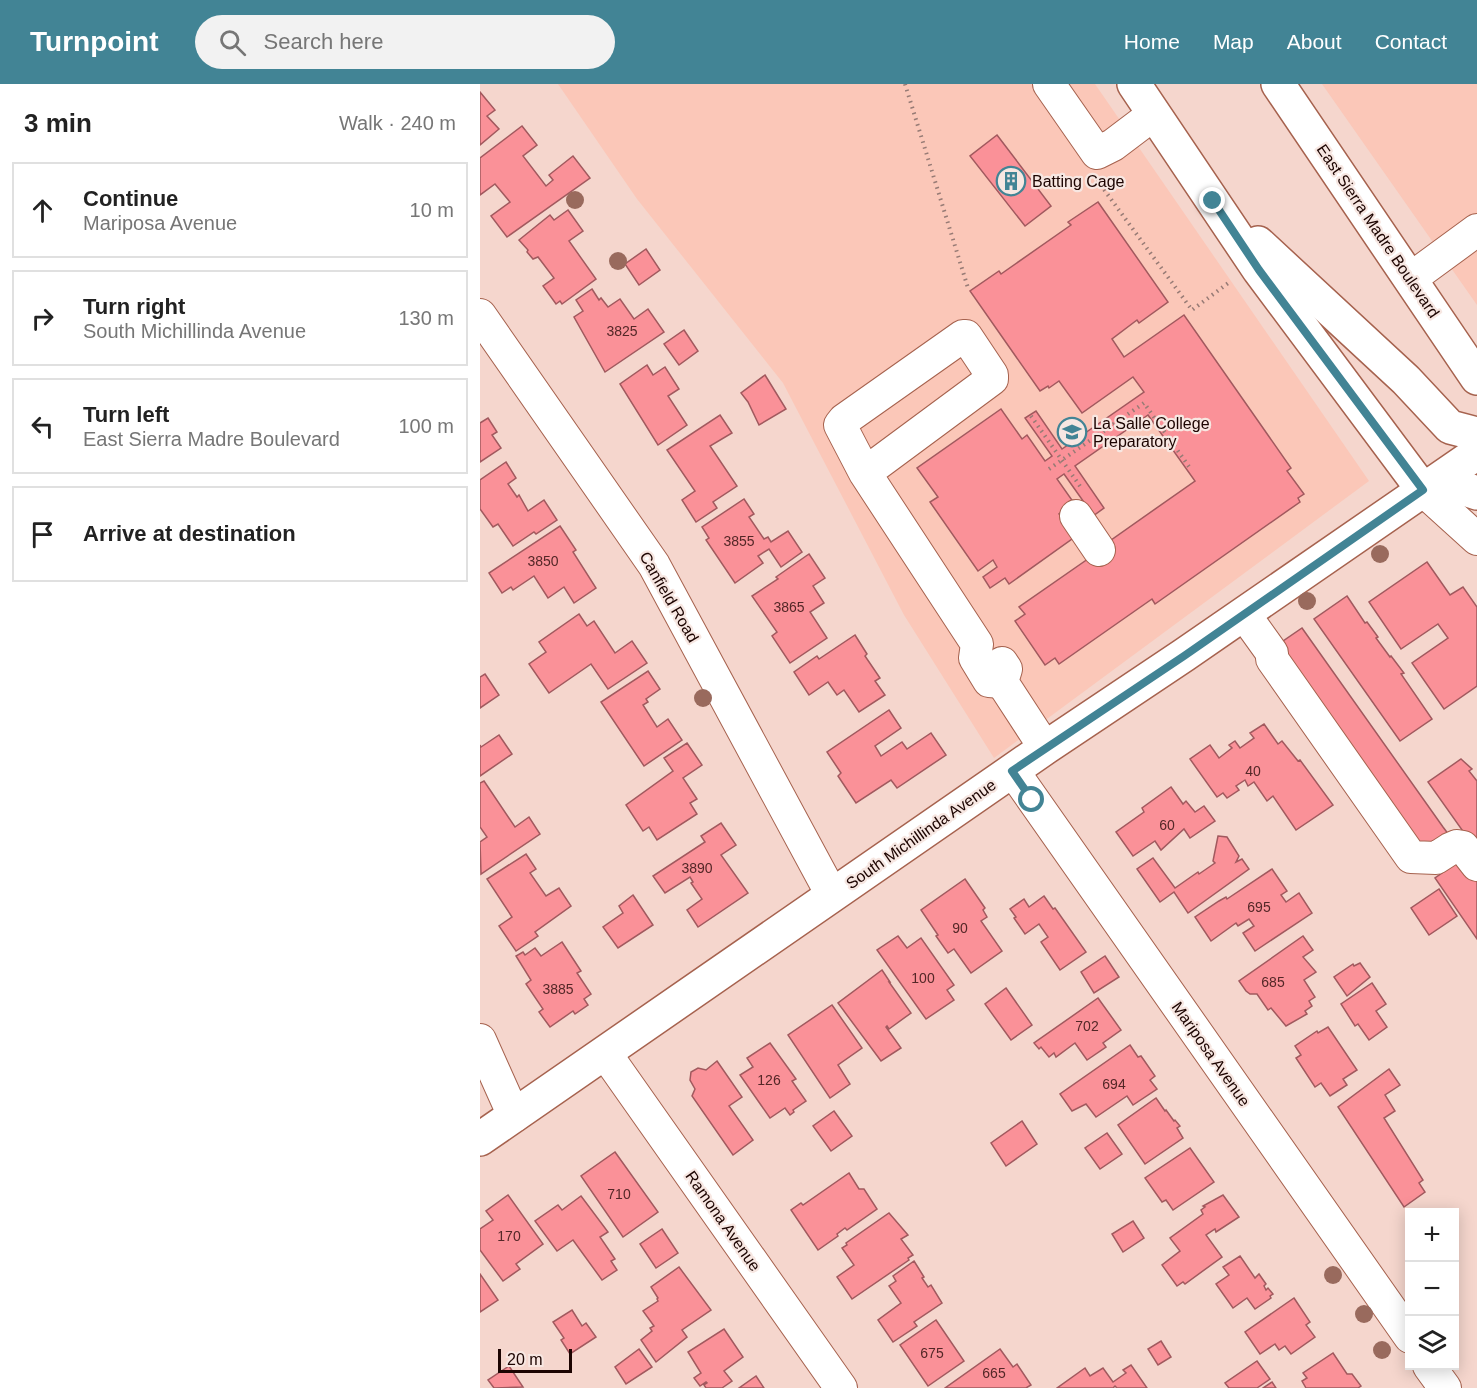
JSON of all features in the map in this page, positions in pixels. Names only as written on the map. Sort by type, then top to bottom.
[{"type":"main road","points":[[1134,84],[1259,270],[1423,490],[1447,483],[1477,493]]},
{"type":"main road","name":"East Sierra Madre Boulevard","points":[[1278,84],[1477,378]]},
{"type":"main road","points":[[1213,201],[1406,380],[1450,427],[1477,434]]},
{"type":"main road","name":"South Michillinda Avenue","points":[[480,1139],[1045,748],[1477,453]]},
{"type":"street","points":[[1049,84],[1097,153],[1113,145],[1154,114]]},
{"type":"street","points":[[1410,279],[1477,230]]},
{"type":"street","name":"Canfield Road","points":[[480,315],[654,565],[832,896]]},
{"type":"street","points":[[865,473],[992,379],[992,375],[966,336],[841,422],[840,429],[865,473],[977,644],[990,646],[998,656],[1006,669],[1002,682],[1045,748]]},
{"type":"street","points":[[1423,490],[1477,538]]},
{"type":"street","points":[[1076,516],[1099,550]]},
{"type":"street","points":[[1244,614],[1272,653],[1272,659],[1411,857],[1436,858],[1457,846],[1463,847],[1477,865]]},
{"type":"street","name":"Mariposa Avenue","points":[[1012,771],[1405,1330]]},
{"type":"street","points":[[480,1040],[514,1116]]},
{"type":"street","name":"Ramona Avenue","points":[[604,1053],[841,1388]]},
{"type":"street","points":[[1432,1370],[1445,1388]]},
{"type":"path","points":[[905,84],[968,288]]},
{"type":"path","points":[[1094,175],[1192,310],[1231,281]]},
{"type":"path","points":[[1049,468],[1144,402],[1190,468]]},
{"type":"path","points":[[1031,416],[1093,505],[1076,516]]},
{"type":"shaded area","name":"La Salle College Preparatory","points":[[558,84],[1095,84],[1369,481],[994,758],[904,615],[783,383],[637,199]]},
{"type":"shaded area","points":[[1322,84],[1477,84],[1477,305]]},
{"type":"building","points":[[480,92],[495,110],[487,116],[499,129],[480,145]]},
{"type":"building","points":[[522,126],[537,145],[523,156],[546,186],[553,180],[549,175],[573,156],[590,178],[507,237],[491,216],[510,202],[495,184],[480,195],[480,158]]},
{"type":"building","name":"Batting Cage","points":[[997,135],[1051,206],[1025,226],[970,156]]},
{"type":"building","points":[[1098,202],[1168,302],[1139,323],[1137,320],[1112,339],[1124,357],[1184,315],[1291,468],[1287,471],[1304,494],[1298,498],[1300,502],[1155,604],[1152,599],[1059,664],[1055,658],[1045,665],[1015,621],[1025,614],[1019,607],[1095,554],[1075,537],[1009,584],[1005,578],[990,588],[983,577],[997,567],[993,560],[978,571],[930,502],[938,497],[917,468],[1001,409],[1022,439],[1027,435],[1045,461],[1052,456],[1025,418],[1036,411],[1062,449],[1144,392],[1133,377],[1082,413],[1059,381],[1040,391],[970,291],[999,271],[1001,274],[1071,225],[1068,222]],"holes":[[[1148,415],[1195,481],[1111,540],[1089,519],[1104,508],[1075,466]],[[1064,474],[1086,505],[1064,520],[1059,514],[1074,503],[1057,479]]]},
{"type":"building","points":[[568,210],[583,231],[569,241],[596,279],[562,304],[560,301],[556,304],[543,286],[554,278],[538,257],[533,259],[519,240],[550,215],[554,220]]},
{"type":"building","points":[[646,249],[660,270],[639,285],[625,264]]},
{"type":"building","points":[[592,289],[599,300],[601,298],[608,307],[620,299],[634,319],[648,309],[664,332],[605,372],[574,317],[583,311],[576,300]]},
{"type":"building","points":[[684,330],[698,351],[679,365],[664,344]]},
{"type":"building","points":[[647,365],[653,375],[665,367],[679,389],[668,396],[687,425],[658,445],[620,384]]},
{"type":"building","points":[[765,375],[786,409],[759,425],[741,393]]},
{"type":"building","points":[[720,415],[732,433],[710,446],[737,486],[713,502],[717,508],[696,522],[682,500],[695,491],[667,450]]},
{"type":"building","points":[[488,418],[497,432],[492,435],[501,448],[480,462],[480,423]]},
{"type":"building","points":[[506,462],[516,478],[508,484],[517,497],[519,495],[528,511],[544,500],[557,520],[513,546],[498,524],[493,527],[480,509],[480,480]]},
{"type":"building","points":[[744,499],[754,514],[749,517],[764,539],[768,537],[771,542],[788,531],[802,552],[781,567],[769,549],[758,556],[763,563],[735,583],[706,540],[709,538],[702,527]]},
{"type":"building","points":[[560,526],[576,550],[573,552],[596,588],[574,603],[564,587],[548,598],[534,576],[513,590],[511,587],[502,593],[489,573]]},
{"type":"building","points":[[809,554],[825,578],[813,586],[824,603],[810,612],[827,638],[790,663],[772,636],[777,632],[752,596]]},
{"type":"building","points":[[1427,562],[1450,595],[1463,587],[1477,607],[1477,686],[1444,709],[1412,663],[1448,638],[1438,624],[1401,649],[1369,602]]},
{"type":"building","points":[[1347,596],[1404,673],[1401,674],[1432,719],[1400,741],[1314,619]]},
{"type":"building","points":[[579,614],[587,626],[594,621],[615,653],[632,641],[647,663],[608,689],[591,664],[549,693],[529,664],[546,652],[539,642]]},
{"type":"building","points":[[1302,628],[1452,839],[1414,854],[1270,650]]},
{"type":"building","points":[[855,635],[867,654],[865,656],[880,678],[875,681],[885,695],[859,712],[844,690],[837,695],[828,682],[809,695],[794,672],[817,656],[819,659]]},
{"type":"building","points":[[648,671],[660,689],[646,699],[648,702],[643,705],[657,727],[668,719],[682,740],[644,766],[601,702]]},
{"type":"building","points":[[485,674],[499,695],[480,708],[480,677]]},
{"type":"building","points":[[889,710],[901,728],[875,746],[881,756],[902,742],[907,749],[931,733],[946,755],[897,788],[891,780],[856,803],[838,776],[841,773],[827,752]]},
{"type":"building","points":[[1264,724],[1278,744],[1282,741],[1298,761],[1300,760],[1333,805],[1296,830],[1273,796],[1267,801],[1254,782],[1248,786],[1245,780],[1236,786],[1239,790],[1227,798],[1223,793],[1217,797],[1190,759],[1210,745],[1219,758],[1232,748],[1229,745],[1235,741],[1240,748],[1254,738],[1250,733]]},
{"type":"building","points":[[499,735],[512,754],[480,776],[480,745],[481,747]]},
{"type":"building","points":[[687,743],[702,765],[683,778],[697,799],[690,803],[697,814],[657,840],[649,827],[643,831],[626,805],[673,771],[664,758]]},
{"type":"building","points":[[1461,759],[1472,769],[1469,771],[1477,781],[1477,851],[1428,782]]},
{"type":"building","points":[[484,781],[515,827],[529,817],[540,834],[481,874],[480,842],[487,837],[480,827],[480,783]]},
{"type":"building","points":[[1171,787],[1183,804],[1186,801],[1195,812],[1204,806],[1215,821],[1190,838],[1184,829],[1161,850],[1155,841],[1133,856],[1116,832],[1144,812],[1142,808]]},
{"type":"building","points":[[721,823],[736,845],[721,855],[748,893],[698,927],[687,910],[702,899],[691,883],[693,882],[690,877],[665,893],[653,876],[705,842],[701,836]]},
{"type":"building","points":[[1218,836],[1227,837],[1239,856],[1236,862],[1242,859],[1249,869],[1188,913],[1174,892],[1160,902],[1137,869],[1153,858],[1175,888],[1215,863],[1213,861]]},
{"type":"building","points":[[526,854],[536,869],[530,873],[546,896],[559,888],[571,906],[535,932],[538,936],[516,951],[499,926],[512,917],[487,879]]},
{"type":"building","points":[[1465,857],[1477,874],[1477,939],[1435,878]]},
{"type":"building","points":[[1272,869],[1287,891],[1281,895],[1286,902],[1299,893],[1312,913],[1255,951],[1243,933],[1254,926],[1249,919],[1238,926],[1236,923],[1211,941],[1195,917]]},
{"type":"building","points":[[965,879],[985,908],[983,910],[987,917],[981,921],[1002,951],[971,973],[954,949],[948,953],[921,910]]},
{"type":"building","points":[[1439,889],[1457,916],[1429,935],[1411,908]]},
{"type":"building","points":[[633,895],[653,925],[618,948],[603,927],[623,913],[619,906]]},
{"type":"building","points":[[1044,896],[1086,952],[1060,970],[1041,942],[1048,937],[1039,924],[1025,934],[1010,909],[1024,899],[1029,907]]},
{"type":"building","points":[[898,936],[907,948],[921,938],[954,985],[947,990],[954,1000],[926,1019],[877,950]]},
{"type":"building","points":[[1303,936],[1313,950],[1303,957],[1316,972],[1304,980],[1315,997],[1309,1001],[1312,1006],[1305,1011],[1307,1014],[1286,1026],[1271,1008],[1268,1010],[1257,994],[1250,994],[1239,981]]},
{"type":"building","points":[[562,942],[581,971],[577,973],[591,994],[584,999],[588,1005],[575,1014],[573,1011],[550,1027],[539,1012],[543,1009],[526,984],[531,980],[516,956],[523,952],[525,955],[535,948],[541,956]]},
{"type":"building","points":[[1105,956],[1119,977],[1094,993],[1081,972]]},
{"type":"building","points":[[1360,963],[1370,977],[1347,996],[1334,977],[1353,964],[1354,966]]},
{"type":"building","points":[[882,970],[911,1013],[889,1029],[886,1027],[901,1048],[881,1061],[838,1003]]},
{"type":"building","points":[[1372,983],[1386,1004],[1376,1011],[1387,1027],[1369,1040],[1358,1024],[1355,1026],[1341,1004]]},
{"type":"building","points":[[1006,988],[1032,1025],[1011,1040],[985,1004]]},
{"type":"building","points":[[1098,998],[1121,1030],[1103,1043],[1106,1047],[1087,1060],[1075,1043],[1056,1057],[1054,1053],[1049,1057],[1041,1047],[1039,1049],[1034,1043]]},
{"type":"building","points":[[832,1005],[862,1048],[838,1065],[850,1084],[830,1098],[788,1035]]},
{"type":"building","points":[[1328,1027],[1357,1070],[1343,1079],[1347,1085],[1330,1096],[1321,1083],[1315,1087],[1296,1058],[1301,1055],[1295,1046],[1317,1031],[1318,1033]]},
{"type":"building","points":[[770,1043],[796,1079],[792,1081],[806,1101],[790,1115],[785,1108],[770,1118],[740,1075],[753,1067],[747,1058]]},
{"type":"building","points":[[1130,1045],[1155,1076],[1150,1080],[1157,1089],[1133,1105],[1127,1096],[1096,1117],[1086,1104],[1072,1111],[1060,1094]]},
{"type":"building","points":[[717,1061],[742,1097],[729,1106],[753,1140],[733,1155],[692,1096],[695,1089],[690,1080],[691,1072],[698,1068],[706,1070]]},
{"type":"building","points":[[1389,1069],[1400,1085],[1385,1095],[1395,1111],[1384,1118],[1423,1180],[1419,1183],[1425,1192],[1404,1207],[1338,1107]]},
{"type":"building","points":[[1156,1098],[1180,1126],[1177,1128],[1183,1138],[1145,1164],[1118,1125]]},
{"type":"building","points":[[834,1111],[852,1136],[831,1151],[813,1126]]},
{"type":"building","points":[[1022,1121],[1037,1144],[1006,1166],[991,1143]]},
{"type":"building","points":[[1107,1133],[1122,1154],[1100,1169],[1085,1148]]},
{"type":"building","points":[[1190,1148],[1214,1182],[1173,1210],[1166,1200],[1162,1202],[1145,1178]]},
{"type":"building","points":[[615,1152],[658,1212],[623,1237],[581,1176]]},
{"type":"building","points":[[849,1173],[859,1189],[864,1189],[877,1209],[847,1230],[845,1228],[818,1250],[791,1210],[801,1203],[803,1205]]},
{"type":"building","points":[[508,1195],[543,1244],[516,1264],[520,1269],[503,1281],[480,1250],[480,1229],[493,1220],[486,1211]]},
{"type":"building","points":[[1223,1195],[1239,1217],[1216,1232],[1215,1229],[1206,1235],[1222,1257],[1185,1284],[1183,1282],[1177,1286],[1162,1265],[1180,1251],[1170,1238],[1203,1214],[1201,1210],[1205,1207],[1203,1206]]},
{"type":"building","points":[[581,1196],[608,1232],[600,1237],[615,1259],[611,1261],[617,1270],[602,1280],[573,1240],[557,1251],[535,1221],[558,1205],[562,1210]]},
{"type":"building","points":[[889,1213],[908,1235],[901,1239],[913,1255],[852,1299],[837,1277],[854,1265],[842,1248]]},
{"type":"building","points":[[1133,1221],[1144,1238],[1123,1252],[1112,1234]]},
{"type":"building","points":[[662,1229],[678,1253],[656,1268],[640,1244]]},
{"type":"building","points":[[1240,1256],[1255,1278],[1259,1274],[1266,1284],[1264,1286],[1266,1290],[1268,1288],[1273,1294],[1255,1309],[1247,1298],[1233,1308],[1216,1284],[1229,1275],[1223,1267]]},
{"type":"building","points":[[914,1261],[928,1287],[931,1285],[942,1303],[914,1322],[917,1326],[893,1342],[878,1320],[901,1303],[889,1286],[896,1281],[893,1276]]},
{"type":"building","points":[[679,1267],[711,1310],[682,1330],[687,1337],[656,1362],[641,1340],[652,1331],[650,1328],[654,1326],[643,1311],[658,1301],[651,1287]]},
{"type":"building","points":[[480,1274],[498,1300],[480,1312]]},
{"type":"building","points":[[1294,1298],[1310,1322],[1306,1325],[1315,1337],[1291,1354],[1285,1346],[1279,1350],[1275,1344],[1260,1354],[1245,1332]]},
{"type":"building","points":[[572,1310],[582,1326],[586,1323],[596,1337],[570,1354],[561,1340],[564,1338],[553,1322]]},
{"type":"building","points":[[936,1320],[964,1361],[928,1386],[900,1345]]},
{"type":"building","points":[[724,1329],[743,1357],[724,1371],[732,1381],[722,1388],[706,1388],[704,1385],[706,1382],[700,1386],[694,1378],[701,1373],[688,1352]]},
{"type":"building","points":[[1161,1341],[1171,1357],[1158,1365],[1148,1349]]},
{"type":"building","points":[[639,1349],[652,1367],[626,1384],[615,1367]]},
{"type":"building","points":[[1000,1349],[1013,1367],[1017,1364],[1031,1385],[1026,1388],[945,1388]]},
{"type":"building","points":[[1333,1353],[1347,1374],[1352,1374],[1361,1386],[1358,1388],[1306,1388],[1302,1381],[1307,1378],[1303,1373]]},
{"type":"building","points":[[1257,1361],[1270,1379],[1257,1388],[1229,1388],[1225,1383]]},
{"type":"building","points":[[1131,1365],[1147,1388],[1117,1388],[1115,1386],[1113,1388],[1057,1388],[1085,1368],[1090,1376],[1103,1368],[1113,1382],[1126,1373],[1123,1370]]},
{"type":"building","points":[[509,1366],[523,1387],[494,1388],[488,1380]]},
{"type":"building","points":[[756,1376],[764,1388],[739,1388]]},
{"type":"building","points":[[1272,1382],[1276,1388],[1263,1388]]},
{"type":"place","name":"Batting Cage","points":[[1011,181]]},
{"type":"place","name":"La Salle College Preparatory","points":[[1072,432]]},
{"type":"route","points":[[1032,800],[1012,771],[1184,656],[1423,490],[1259,270],[1213,201]]}]
